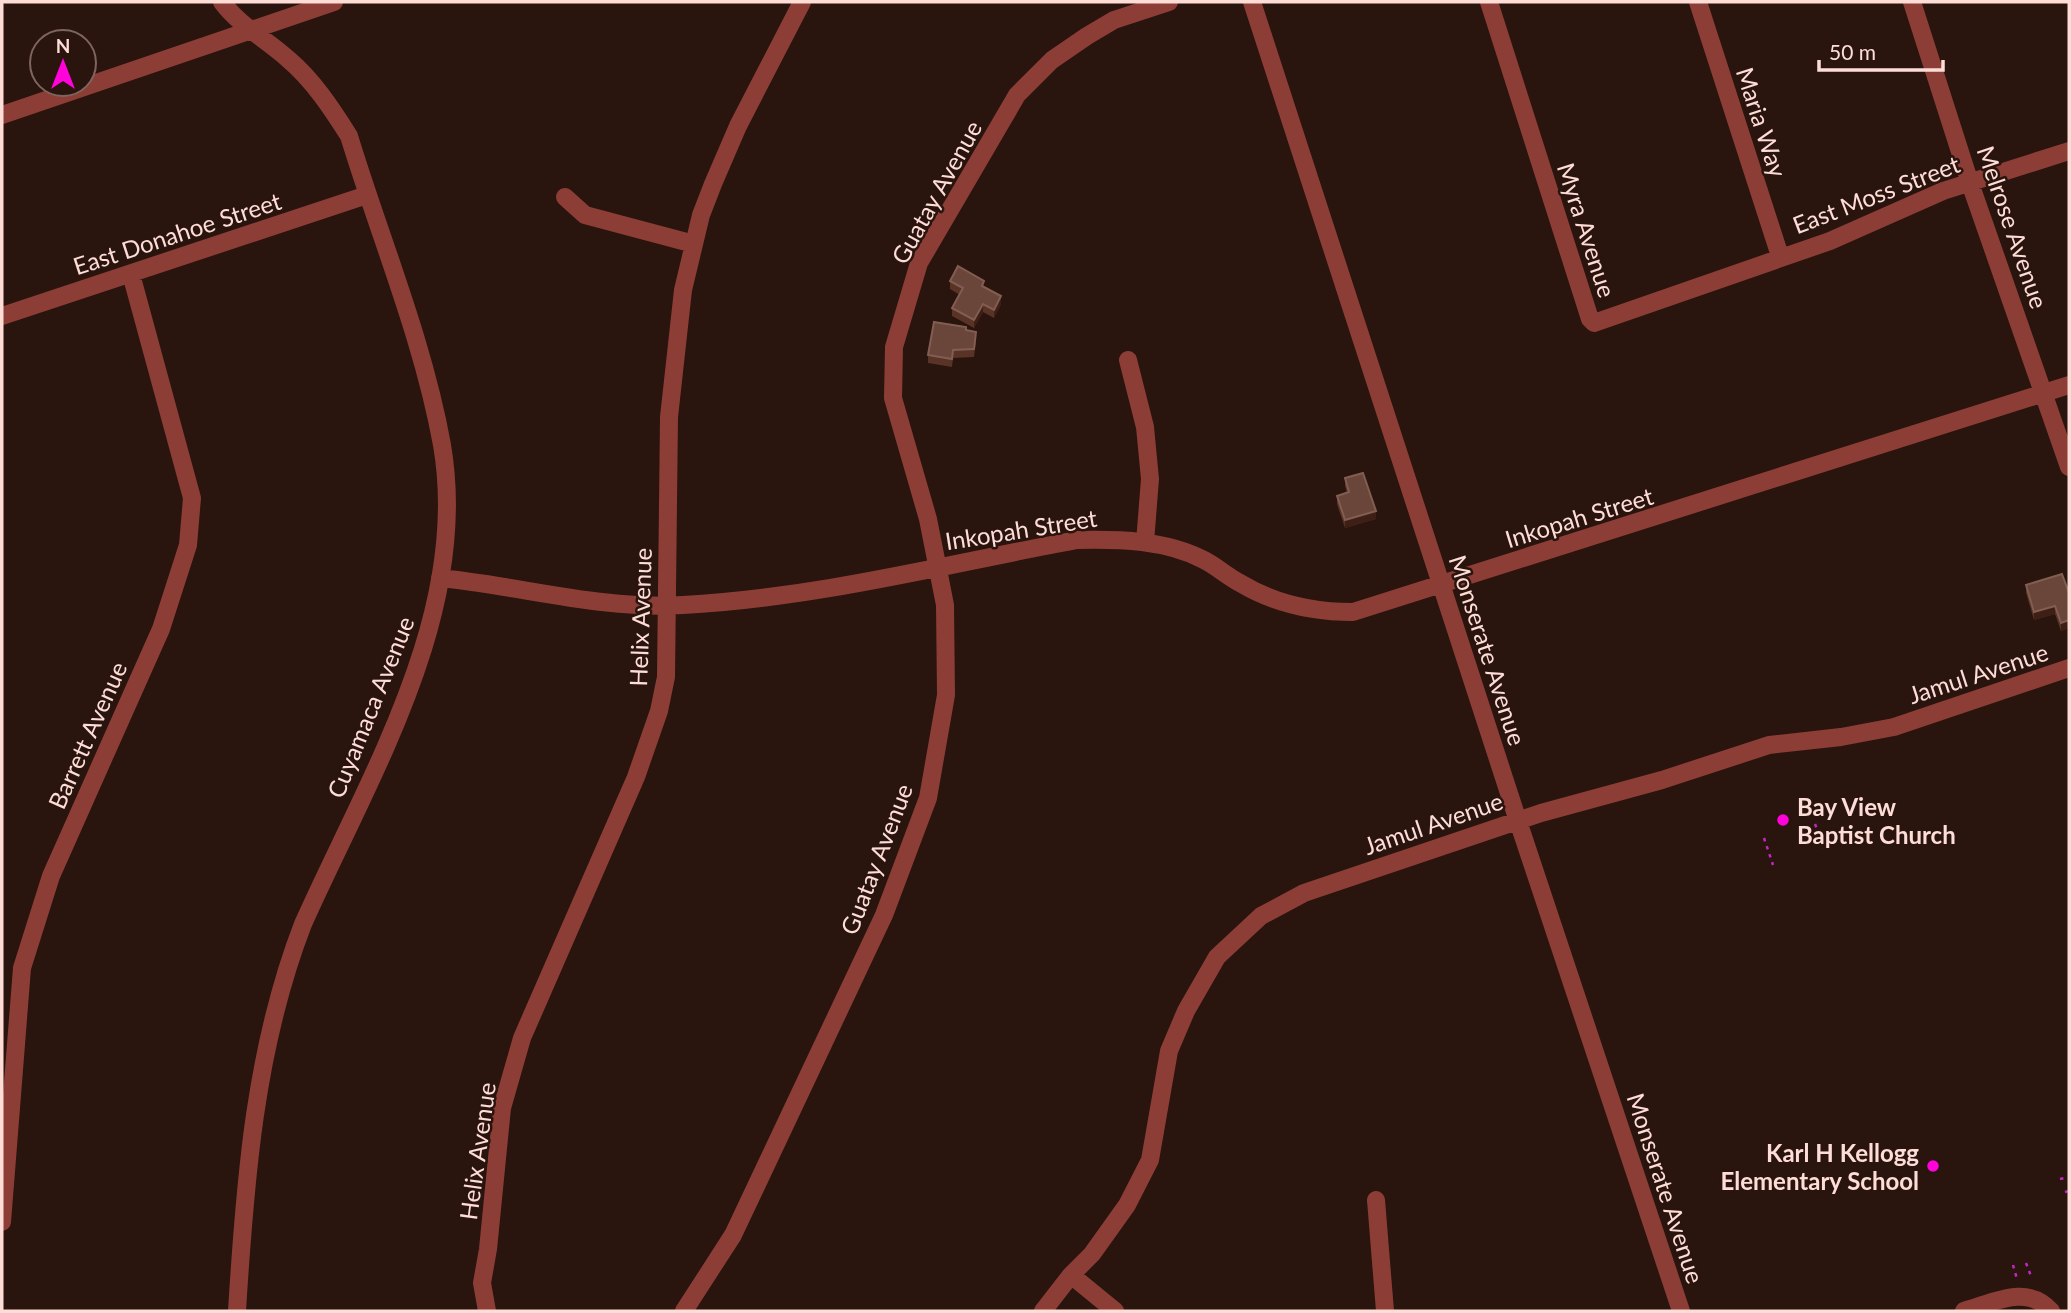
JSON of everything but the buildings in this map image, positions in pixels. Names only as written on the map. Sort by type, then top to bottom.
[{"type":"street","name":"Cuyamaca Avenue","points":[[222,2],[250,31],[289,60],[325,100],[349,136],[431,390],[442,448],[445,510],[440,578],[428,640],[303,924],[288,964],[264,1049],[255,1111],[237,1311]]},
{"type":"street","points":[[2,115],[334,2]]},
{"type":"street","name":"Helix Avenue","points":[[487,1311],[482,1283],[488,1249],[502,1108],[522,1038],[636,777],[659,711],[666,677],[670,396],[683,290],[701,215],[738,126],[803,2]]},
{"type":"street","name":"Guatay Avenue","points":[[684,1311],[733,1235],[884,915],[928,798],[946,695],[945,605],[939,567],[893,398],[894,347],[919,262],[1017,95],[1052,60],[1087,36],[1114,20],[1169,2]]},
{"type":"street","name":"Monserate Avenue","points":[[1252,2],[1518,821],[1681,1311]]},
{"type":"street","name":"Myra Avenue","points":[[1489,2],[1590,319],[1594,323],[1780,256]]},
{"type":"street","name":"Maria Way","points":[[1698,2],[1780,256]]},
{"type":"street","name":"Melrose Avenue","points":[[1912,2],[1970,183],[2069,467]]},
{"type":"street","name":"East Moss Street","points":[[1780,256],[1830,242],[1943,191],[2069,151]]},
{"type":"street","name":"East Donahoe Street","points":[[2,316],[367,195]]},
{"type":"street","points":[[565,197],[585,215],[694,244]]},
{"type":"street","name":"Barrett Avenue","points":[[2,1222],[22,968],[29,939],[51,876],[161,629],[188,545],[192,498],[131,274]]},
{"type":"street","points":[[1128,360],[1145,427],[1148,453],[1150,479],[1145,542]]},
{"type":"street","name":"Inkopah Street","points":[[440,578],[567,599],[666,605],[843,587],[1077,540],[1145,542],[1202,559],[1256,592],[1313,610],[1353,612],[2069,385]]},
{"type":"street","name":"Jamul Avenue","points":[[1043,1311],[1071,1275],[1092,1254],[1127,1205],[1150,1160],[1169,1051],[1186,1011],[1217,957],[1261,916],[1304,893],[1518,821],[1662,780],[1769,745],[1840,737],[1894,727],[2069,668]]},
{"type":"street","points":[[1376,1200],[1385,1311]]},
{"type":"street","points":[[1071,1275],[1115,1311]]},
{"type":"street","points":[[1965,1311],[2019,1294],[2042,1301],[2051,1311]]},
{"type":"path","points":[[1815,824],[1824,848]]},
{"type":"path","points":[[1764,838],[1773,865]]},
{"type":"path","points":[[2060,1179],[2069,1177]]},
{"type":"path","points":[[2026,1263],[2031,1276]]},
{"type":"path","points":[[2013,1265],[2018,1282]]},
{"type":"place","name":"Bay View Baptist Church","points":[[1783,820]]},
{"type":"place","name":"Karl H Kellogg Elementary School","points":[[1933,1166]]}]
